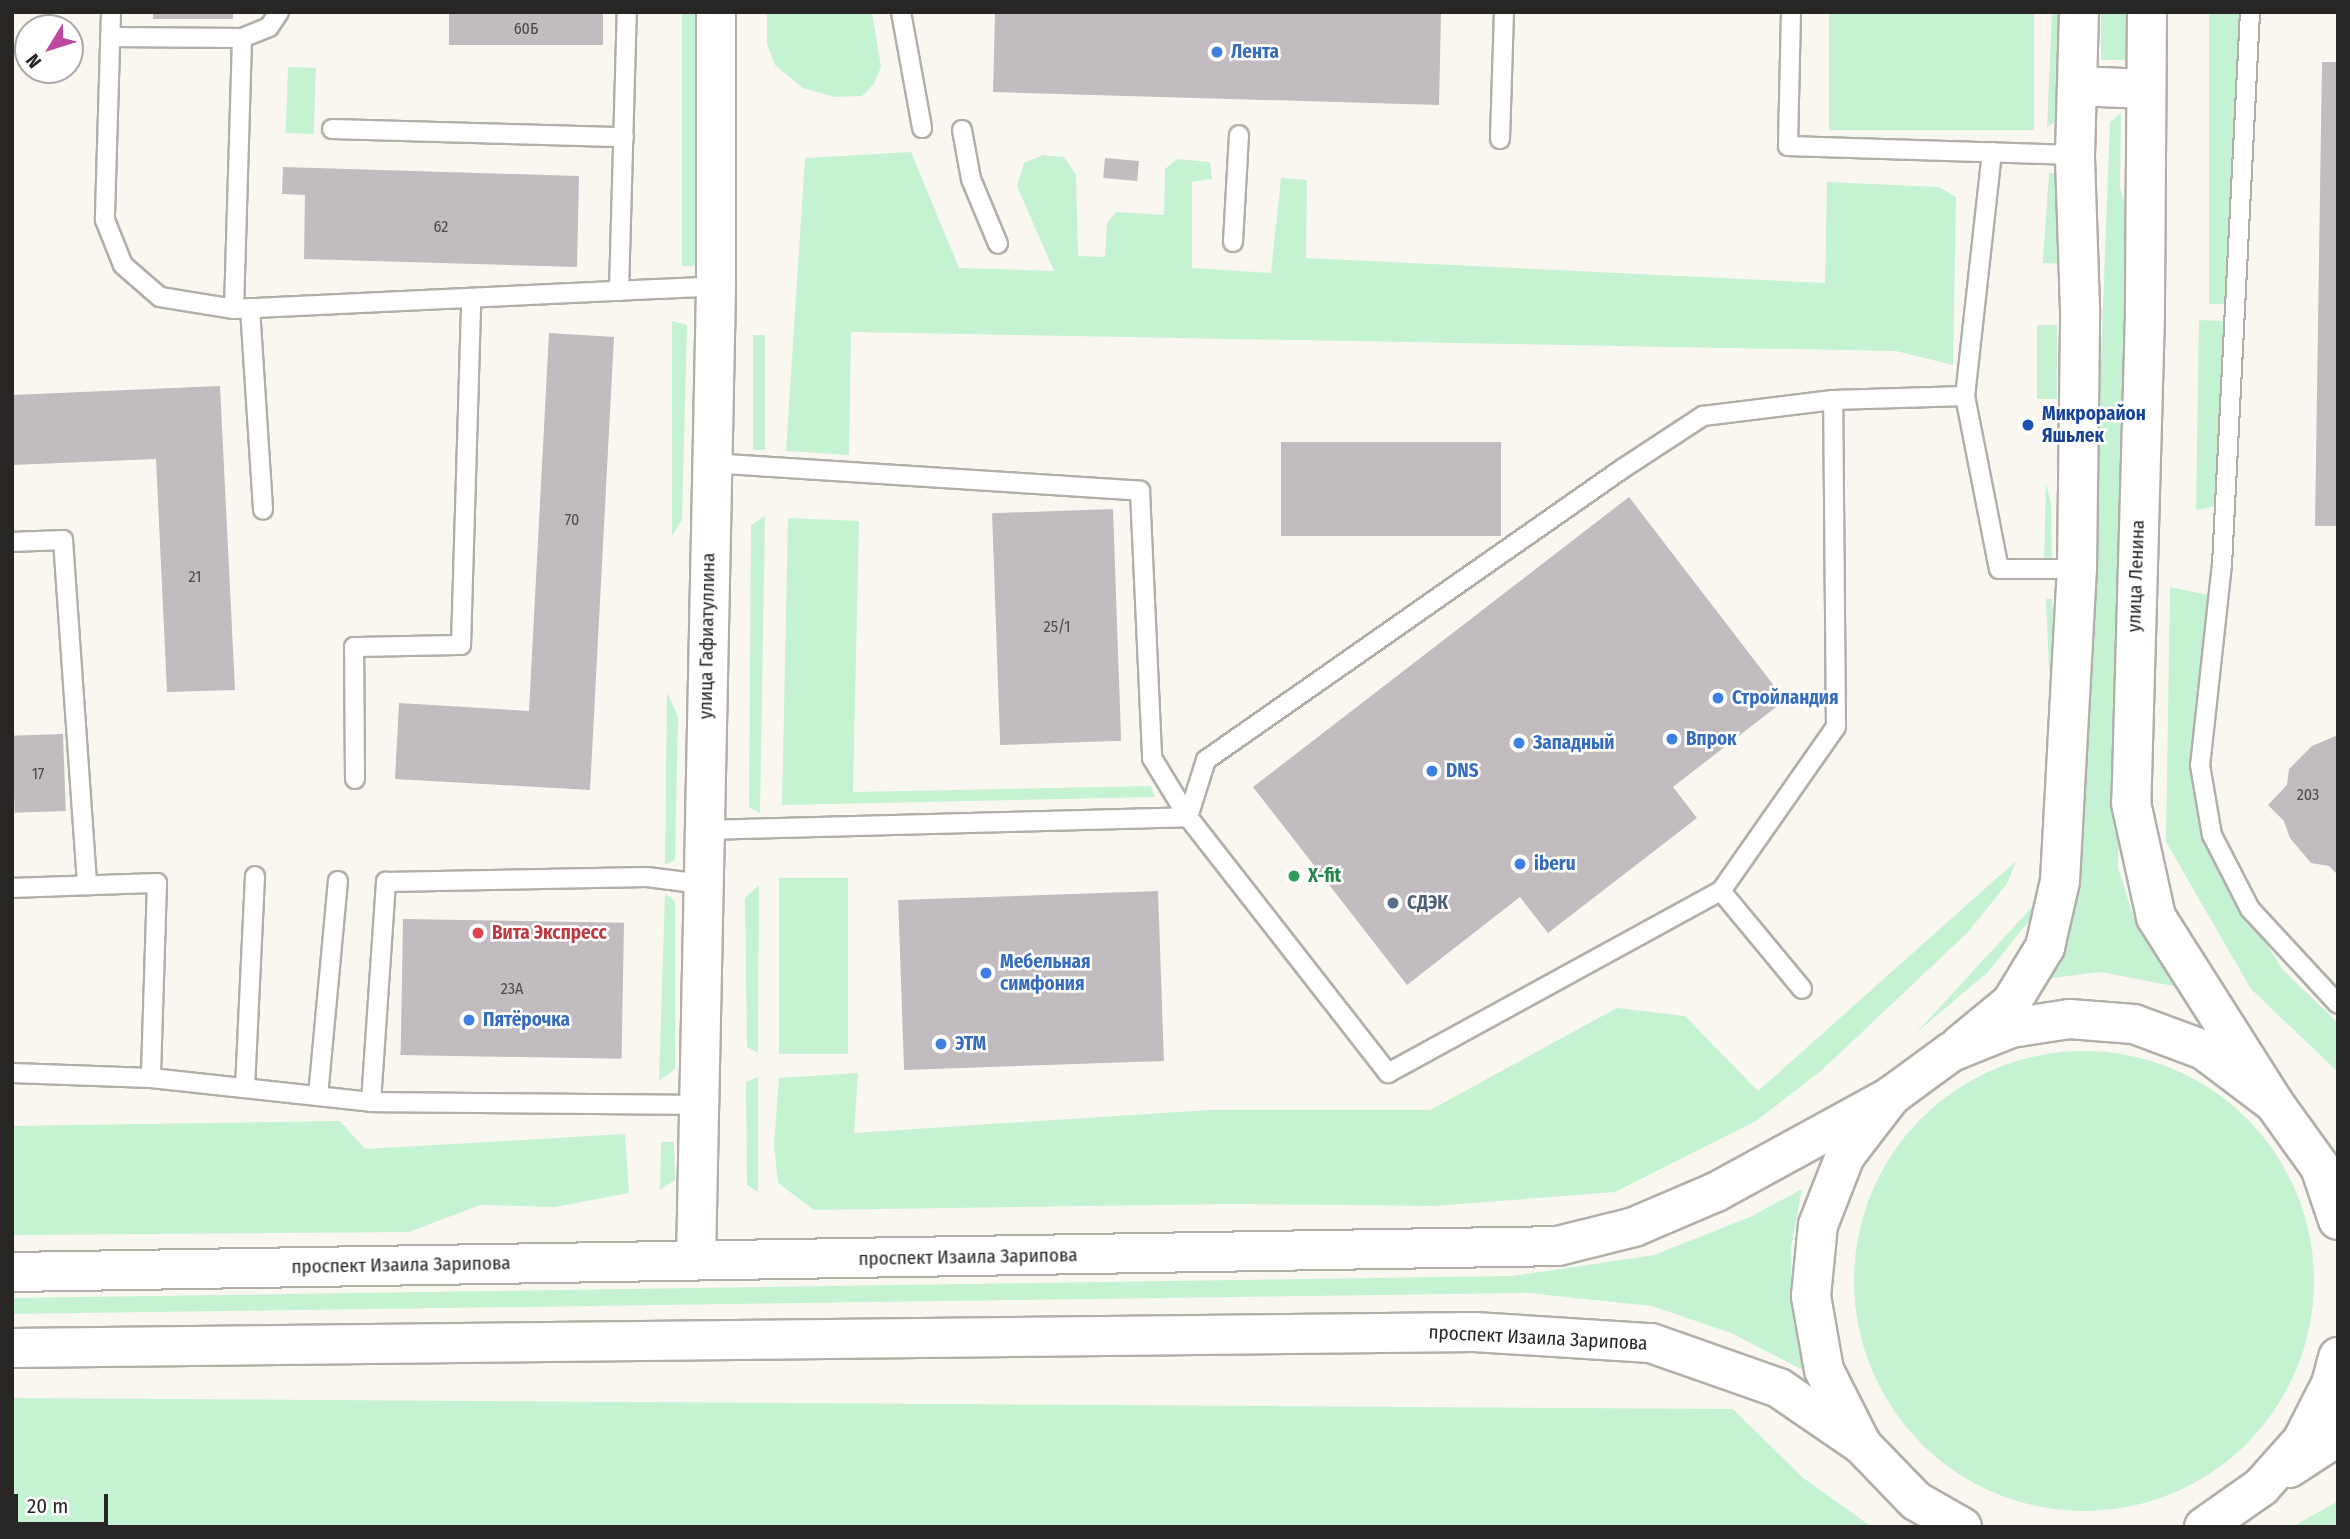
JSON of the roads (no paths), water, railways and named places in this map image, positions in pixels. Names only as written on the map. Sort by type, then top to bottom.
[{"type":"main road","name":"улица Гафиатуллина","points":[[696,1260],[716,286],[716,12]]},
{"type":"main road","points":[[1962,1527],[1916,1501],[1862,1445],[1824,1370],[1811,1296],[1818,1225],[1845,1156],[1891,1096],[2011,1003],[2045,947],[2060,881],[2077,569],[2080,309],[2075,155],[2079,12]]},
{"type":"main road","name":"улица Ленина","points":[[2147,12],[2145,314],[2131,803],[2156,917],[2274,1103]]},
{"type":"main road","points":[[2077,86],[2146,89]]},
{"type":"main road","points":[[1951,1052],[2023,1026],[2069,1019],[2134,1024],[2204,1050],[2274,1103],[2320,1167],[2338,1220]]},
{"type":"main road","name":"проспект Изаила Зарипова","points":[[12,1272],[1558,1246],[1634,1227],[1716,1192],[1891,1096]]},
{"type":"main road","points":[[2298,1135],[2338,1156]]},
{"type":"main road","name":"проспект Изаила Зарипова","points":[[12,1348],[1474,1332],[1651,1343],[1779,1388],[1862,1445]]},
{"type":"main road","points":[[2262,1487],[2302,1441],[2331,1384],[2338,1357]]},
{"type":"main road","points":[[2204,1527],[2338,1436]]},
{"type":"lane","points":[[111,12],[105,220],[113,247],[139,283],[160,297],[242,309],[716,286]]},
{"type":"lane","points":[[110,37],[242,38],[270,27],[279,12]]},
{"type":"lane","points":[[620,291],[627,12]]},
{"type":"lane","points":[[901,12],[922,128]]},
{"type":"lane","points":[[1500,139],[1504,12]]},
{"type":"lane","points":[[1791,12],[1788,146],[2075,155]]},
{"type":"lane","points":[[2250,12],[2222,564],[2200,765],[2212,835],[2250,909],[2338,1004]]},
{"type":"lane","points":[[242,38],[242,309],[263,510]]},
{"type":"lane","points":[[331,129],[624,137]]},
{"type":"lane","points":[[961,130],[971,179],[998,244]]},
{"type":"lane","points":[[1233,242],[1239,135]]},
{"type":"lane","points":[[1992,152],[1965,396],[2000,569],[2077,569]]},
{"type":"lane","points":[[355,779],[354,647],[461,645],[471,298]]},
{"type":"lane","points":[[1188,817],[1206,760],[1622,468],[1703,416],[1833,400],[1965,396]]},
{"type":"lane","points":[[711,463],[1140,491],[1152,758],[1188,817],[1388,1073],[1721,891],[1836,727],[1833,400]]},
{"type":"lane","points":[[12,542],[63,540],[87,885]]},
{"type":"lane","points":[[703,830],[1188,817]]},
{"type":"lane","points":[[245,1088],[255,876]]},
{"type":"lane","points":[[371,1102],[386,882],[647,877],[702,884]]},
{"type":"lane","points":[[318,1096],[338,881]]},
{"type":"lane","points":[[12,888],[157,883],[151,1078]]},
{"type":"lane","points":[[1721,891],[1802,989]]},
{"type":"lane","points":[[12,1073],[151,1078],[371,1102],[700,1105]]},
{"type":"place","name":"Лента","points":[[1217,52]]},
{"type":"place","name":"Микрорайон Яшьлек","points":[[2028,425]]},
{"type":"place","name":"Стройландия","points":[[1718,698]]},
{"type":"place","name":"Впрок","points":[[1672,739]]},
{"type":"place","name":"Западный","points":[[1519,743]]},
{"type":"place","name":"DNS","points":[[1432,771]]},
{"type":"place","name":"iberu","points":[[1520,864]]},
{"type":"place","name":"X-fit","points":[[1294,876]]},
{"type":"place","name":"СДЭК","points":[[1393,903]]},
{"type":"place","name":"Вита Экспресс","points":[[478,933]]},
{"type":"place","name":"Мебельная симфония","points":[[986,973]]},
{"type":"place","name":"Пятёрочка","points":[[469,1020]]},
{"type":"place","name":"ЭТМ","points":[[941,1044]]}]
